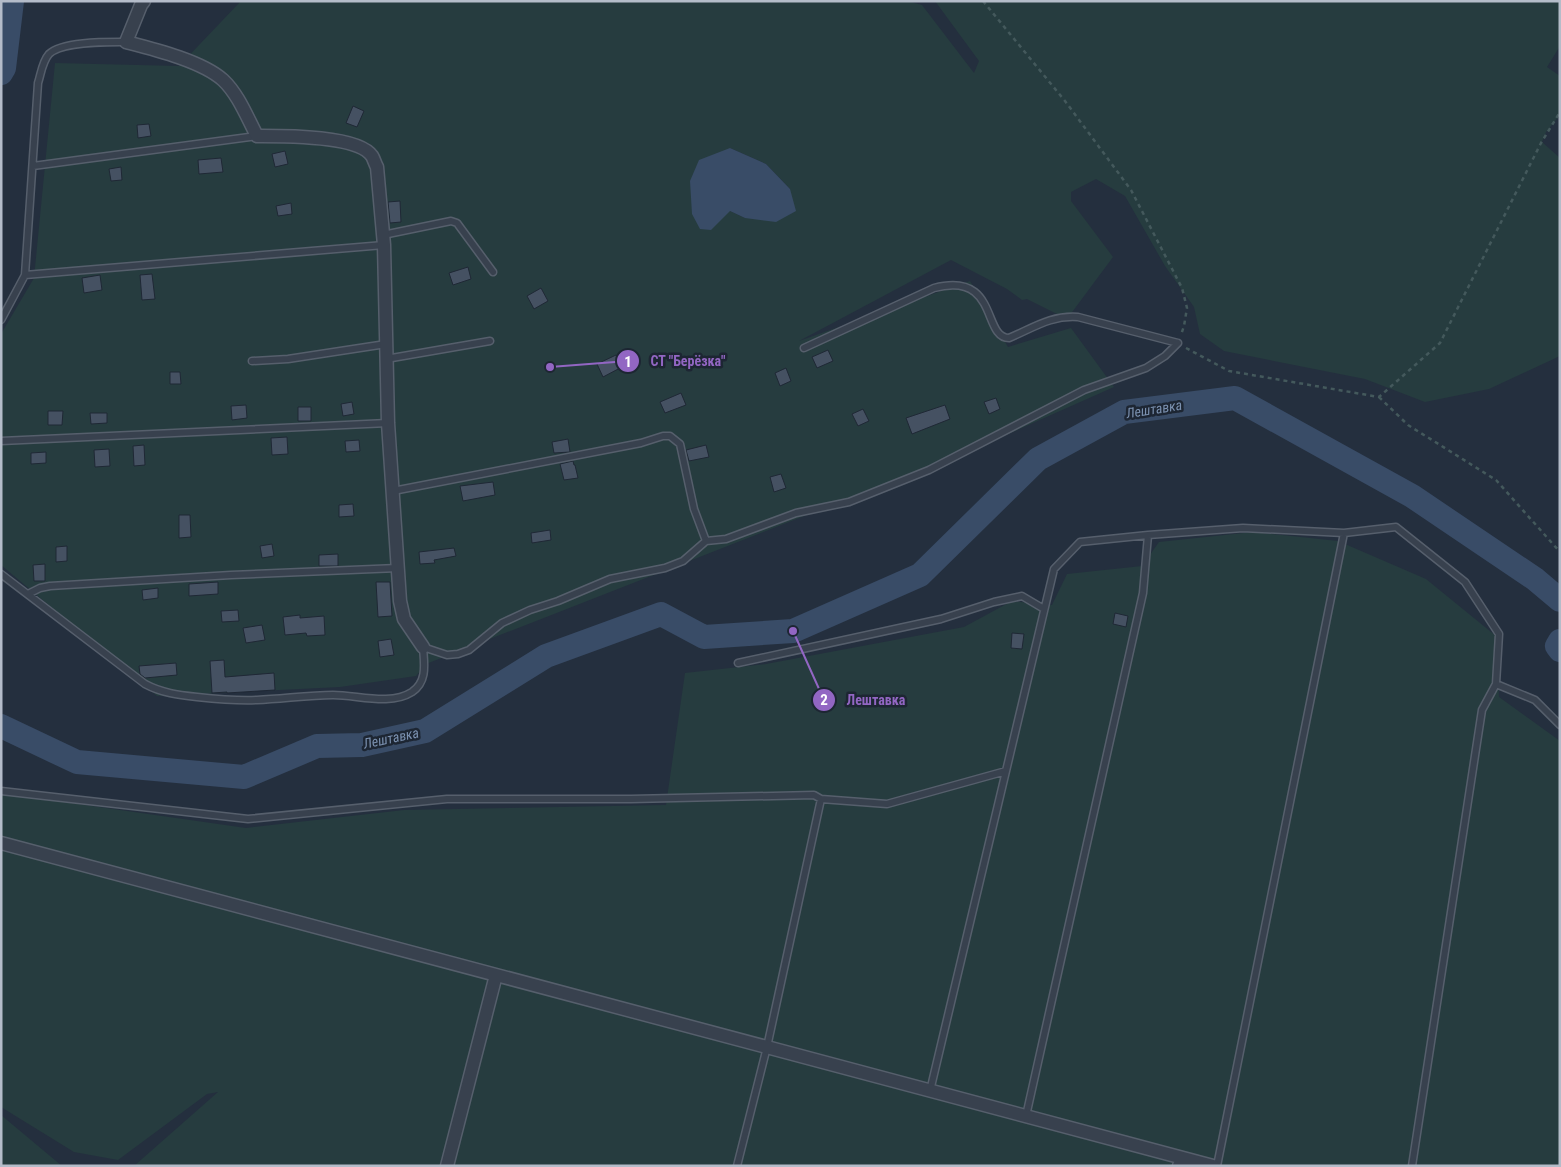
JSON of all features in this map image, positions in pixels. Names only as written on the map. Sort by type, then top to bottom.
[{"type":"street","points":[[141,2],[126,42],[168,53],[203,68],[222,79],[234,94],[257,136],[297,136],[329,140],[365,149],[372,156],[377,167],[384,240],[388,423],[400,602],[404,619],[423,647]]},
{"type":"street","points":[[1,844],[1026,1116],[1181,1162],[1215,1166]]},
{"type":"street","points":[[447,1166],[496,975]]},
{"type":"lane","points":[[1,320],[25,275],[38,83],[44,62],[50,53],[68,45],[126,42]]},
{"type":"lane","points":[[33,166],[257,136]]},
{"type":"lane","points":[[25,275],[384,240],[451,221],[457,223],[493,272]]},
{"type":"lane","points":[[804,348],[934,288],[948,284],[961,285],[981,297],[999,334],[1005,338],[1055,318],[1066,316],[1078,317],[1178,343]]},
{"type":"lane","points":[[386,360],[490,341]]},
{"type":"lane","points":[[1,574],[145,684],[158,691],[212,699],[256,700],[333,695],[390,699],[404,696],[414,690],[421,682],[425,674],[423,647],[447,654],[458,654],[468,650],[502,623],[530,610],[558,601],[610,579],[665,568],[683,561],[706,541],[726,539],[796,513],[849,502],[929,470],[1084,390],[1146,368],[1165,356],[1178,343]]},
{"type":"lane","points":[[252,361],[288,358],[386,344]]},
{"type":"lane","points":[[1,441],[388,423]]},
{"type":"lane","points":[[393,491],[670,436],[680,444],[694,509],[706,541]]},
{"type":"lane","points":[[930,1091],[1054,569],[1080,542],[1243,528],[1344,533],[1396,527],[1465,582],[1499,634],[1496,684],[1482,710],[1412,1166]]},
{"type":"lane","points":[[1215,1166],[1344,533]]},
{"type":"lane","points":[[1026,1116],[1142,593],[1148,535]]},
{"type":"lane","points":[[28,594],[40,588],[50,586],[231,575],[398,568]]},
{"type":"lane","points":[[738,663],[941,620],[994,602],[1022,596],[1044,610]]},
{"type":"lane","points":[[1496,684],[1535,700],[1560,725]]},
{"type":"lane","points":[[1,791],[248,819],[447,799],[621,799],[814,795],[821,799],[887,804],[1006,771]]},
{"type":"lane","points":[[737,1166],[767,1047],[821,799]]},
{"type":"path","points":[[983,1],[1065,101],[1131,190],[1182,288],[1187,308],[1184,326],[1178,343],[1229,371],[1379,396],[1408,425],[1496,480],[1560,552]]},
{"type":"path","points":[[1379,396],[1440,343],[1541,143],[1560,112]]},
{"type":"green space","points":[[241,1],[907,1],[922,5],[974,73],[979,61],[935,1],[1560,1],[1560,46],[1547,67],[1560,76],[1560,115],[1546,132],[1542,142],[1560,158],[1560,356],[1489,389],[1425,402],[1365,379],[1224,351],[1200,334],[1194,307],[1165,266],[1125,196],[1096,179],[1071,192],[1071,201],[1113,257],[1067,319],[1027,299],[1022,300],[1007,289],[951,260],[799,341],[970,281],[1008,347],[1071,328],[1114,387],[970,451],[426,664],[416,676],[340,687],[157,696],[1,565],[1,334],[34,278],[55,63],[179,66]],"holes":[[[730,148],[766,164],[790,189],[745,218],[730,211]]]},
{"type":"green space","points":[[1253,532],[1338,541],[1426,579],[1496,636],[1499,697],[1560,741],[1560,1166],[134,1166],[218,1092],[207,1094],[118,1160],[74,1152],[1,1107],[1,793],[246,828],[404,810],[666,805],[685,673],[766,664],[964,627],[1012,601],[1052,605],[1067,574],[1142,566],[1159,542]]},
{"type":"green space","points":[[1,1115],[62,1166],[1,1166]]},
{"type":"water","points":[[730,148],[766,164],[790,189],[796,211],[776,222],[745,218],[730,211],[711,230],[700,229],[692,214],[690,181],[699,160]]},
{"type":"building","points":[[353,106],[364,111],[357,127],[346,123]]},
{"type":"building","points":[[149,124],[151,136],[138,138],[137,125]]},
{"type":"building","points":[[285,151],[288,164],[275,167],[272,154]]},
{"type":"building","points":[[221,158],[223,172],[199,174],[198,160]]},
{"type":"building","points":[[121,167],[122,180],[111,181],[109,169]]},
{"type":"building","points":[[400,201],[401,222],[390,223],[388,202]]},
{"type":"building","points":[[291,203],[292,214],[278,216],[276,206]]},
{"type":"building","points":[[468,267],[471,279],[453,285],[449,273]]},
{"type":"building","points":[[152,274],[155,299],[142,300],[140,275]]},
{"type":"building","points":[[100,275],[102,290],[84,293],[82,278]]},
{"type":"building","points":[[541,288],[548,301],[534,309],[527,296]]},
{"type":"building","points":[[828,350],[833,361],[817,368],[812,357]]},
{"type":"building","points":[[616,355],[622,367],[603,377],[597,364]]},
{"type":"building","points":[[786,368],[791,381],[780,386],[775,373]]},
{"type":"building","points":[[170,372],[180,372],[181,384],[170,384]]},
{"type":"building","points":[[681,393],[686,405],[665,413],[660,402]]},
{"type":"building","points":[[996,398],[1000,409],[989,414],[984,402]]},
{"type":"building","points":[[352,402],[354,414],[343,416],[341,404]]},
{"type":"building","points":[[246,405],[247,418],[232,420],[231,406]]},
{"type":"building","points":[[945,405],[950,419],[912,434],[906,418]]},
{"type":"building","points":[[298,407],[311,407],[311,421],[298,421]]},
{"type":"building","points":[[863,409],[869,421],[858,426],[852,414]]},
{"type":"building","points":[[48,411],[63,411],[62,425],[48,425]]},
{"type":"building","points":[[90,413],[107,413],[107,423],[91,424]]},
{"type":"building","points":[[287,437],[288,454],[272,455],[271,438]]},
{"type":"building","points":[[568,439],[570,452],[554,453],[552,442]]},
{"type":"building","points":[[359,440],[360,451],[346,452],[345,441]]},
{"type":"building","points":[[144,445],[145,465],[134,466],[133,446]]},
{"type":"building","points":[[706,445],[709,457],[689,461],[686,450]]},
{"type":"building","points":[[109,449],[110,466],[95,467],[94,450]]},
{"type":"building","points":[[46,452],[46,463],[31,464],[31,453]]},
{"type":"building","points":[[573,461],[578,478],[564,480],[560,464]]},
{"type":"building","points":[[781,474],[786,488],[774,492],[770,477]]},
{"type":"building","points":[[493,482],[495,495],[463,501],[460,486]]},
{"type":"building","points":[[353,504],[354,516],[339,517],[339,505]]},
{"type":"building","points":[[179,515],[190,515],[191,537],[179,538]]},
{"type":"building","points":[[550,530],[551,540],[532,543],[531,533]]},
{"type":"building","points":[[272,544],[274,556],[262,558],[260,546]]},
{"type":"building","points":[[67,546],[67,561],[56,562],[56,547]]},
{"type":"building","points":[[454,548],[456,556],[434,560],[435,563],[420,564],[419,552]]},
{"type":"building","points":[[338,554],[338,566],[319,566],[319,555]]},
{"type":"building","points":[[45,564],[45,581],[34,581],[33,565]]},
{"type":"building","points":[[218,582],[218,594],[189,596],[189,584]]},
{"type":"building","points":[[376,582],[390,582],[392,616],[378,617]]},
{"type":"building","points":[[158,588],[158,598],[143,600],[142,590]]},
{"type":"building","points":[[238,610],[239,621],[222,622],[221,611]]},
{"type":"building","points":[[1115,613],[1128,616],[1126,627],[1113,624]]},
{"type":"building","points":[[300,615],[300,618],[324,616],[325,635],[307,636],[306,633],[285,635],[283,617]]},
{"type":"building","points":[[262,625],[265,640],[246,643],[243,628]]},
{"type":"building","points":[[1012,633],[1024,634],[1022,649],[1011,648]]},
{"type":"building","points":[[391,639],[394,655],[380,657],[378,641]]},
{"type":"building","points":[[224,660],[225,677],[274,673],[275,690],[212,693],[210,661]]},
{"type":"building","points":[[176,663],[177,675],[145,678],[140,674],[139,666]]},
{"type":"waterway","name":"Лештавка","points":[[1,73],[4,68],[12,1]]},
{"type":"waterway","name":"Лештавка","points":[[1,726],[77,762],[244,777],[317,746],[362,745],[425,731],[546,656],[661,614],[704,637],[793,631],[920,575],[1038,459],[1124,412],[1235,398],[1412,496],[1535,579],[1560,600]]},
{"type":"waterway","name":"Лештавка","points":[[1560,641],[1557,646],[1560,650]]},
{"type":"place","name":"СТ \"Берёзка\"","points":[[550,367]]},
{"type":"place","name":"Лештавка","points":[[793,631]]}]
